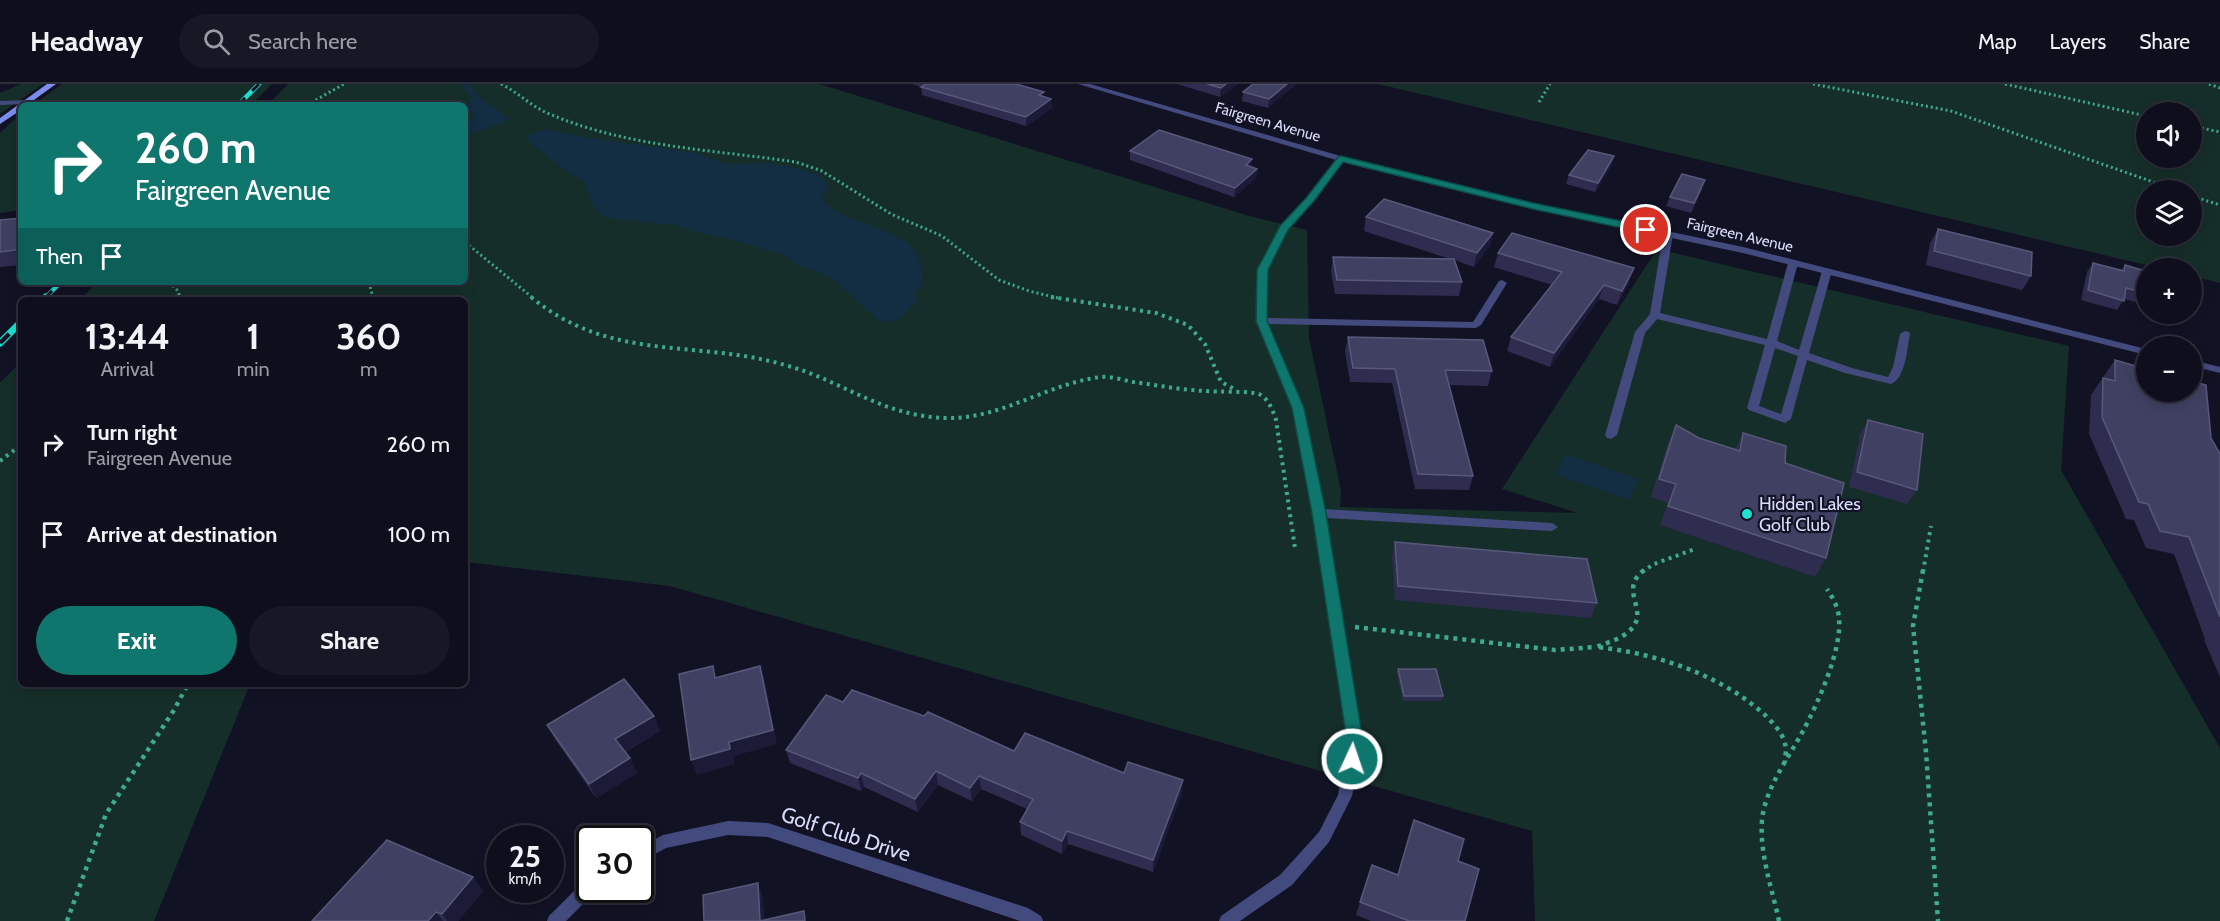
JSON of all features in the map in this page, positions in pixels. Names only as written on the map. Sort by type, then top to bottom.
[{"type":"street","points":[[26,102],[52,84]]},
{"type":"street","name":"Fairgreen Avenue","points":[[1082,84],[1341,159],[1533,206],[1668,234],[1827,271],[2136,349]]},
{"type":"street","points":[[0,103],[18,104]]},
{"type":"street","points":[[0,122],[18,108]]},
{"type":"street","points":[[1227,921],[1286,880],[1324,837],[1345,796],[1355,741],[1319,513],[1298,408],[1262,321],[1263,270],[1284,229],[1311,199],[1341,159]]},
{"type":"street","points":[[1611,435],[1640,332],[1655,315],[1668,234]]},
{"type":"street","points":[[1793,263],[1753,408],[1785,419],[1827,271]]},
{"type":"street","points":[[1262,321],[1476,325],[1502,283]]},
{"type":"street","points":[[1655,315],[1771,343],[1849,371],[1891,381],[1898,367],[1905,334]]},
{"type":"street","points":[[2202,366],[2220,370]]},
{"type":"street","points":[[1319,513],[1552,527]]},
{"type":"street","name":"Golf Club Drive","points":[[654,847],[663,842],[728,828],[768,830],[1028,916],[1035,921]]},
{"type":"street","points":[[555,921],[576,900]]},
{"type":"path","points":[[312,102],[344,84]]},
{"type":"path","points":[[501,84],[541,111],[577,124],[621,135],[796,162],[822,170],[894,216],[930,229],[948,240],[978,266],[1008,284],[1077,301],[1136,309],[1181,322],[1202,337],[1209,346],[1221,382],[1238,391]]},
{"type":"path","points":[[1539,102],[1550,84]]},
{"type":"path","points":[[1814,84],[1951,111],[2148,180]]},
{"type":"path","points":[[2005,84],[2136,114]]},
{"type":"path","points":[[2209,84],[2220,88]]},
{"type":"path","points":[[2202,128],[2220,132]]},
{"type":"path","points":[[2202,199],[2220,205]]},
{"type":"path","points":[[468,244],[549,312],[607,338],[648,347],[760,359],[783,364],[810,372],[869,401],[897,411],[950,418],[983,413],[1102,377],[1188,390],[1238,391],[1259,394],[1270,405],[1276,420],[1295,548]]},
{"type":"path","points":[[0,461],[18,447]]},
{"type":"path","points":[[1931,526],[1913,626],[1926,752],[1938,921]]},
{"type":"path","points":[[1596,647],[1630,630],[1636,622],[1639,612],[1631,590],[1633,582],[1641,573],[1653,565],[1695,549]]},
{"type":"path","points":[[1779,921],[1764,838],[1763,813],[1785,762],[1810,717],[1823,684],[1839,625],[1834,598],[1827,589]]},
{"type":"path","points":[[1336,625],[1555,650],[1596,647],[1639,654],[1692,670],[1721,684],[1773,724],[1785,741],[1785,762]]},
{"type":"path","points":[[67,921],[106,814],[174,710],[186,687]]},
{"type":"green space","points":[[21,84],[43,84],[0,114],[0,93]]},
{"type":"green space","points":[[62,84],[272,84],[254,102],[37,102]]},
{"type":"green space","points":[[288,84],[819,84],[1246,215],[1307,230],[1309,338],[1341,491],[1340,507],[1578,513],[1502,489],[1657,249],[2069,346],[2061,470],[2220,748],[2220,921],[1535,921],[1532,831],[670,586],[468,562],[468,297],[83,297],[94,285],[468,285],[468,102],[271,102]]},
{"type":"green space","points":[[1378,84],[2220,84],[2220,283],[2202,278],[2202,258],[2136,258],[2136,263]]},
{"type":"green space","points":[[18,116],[18,210],[0,213],[0,133]]},
{"type":"green space","points":[[18,365],[18,687],[249,687],[154,921],[0,921],[0,383]]},
{"type":"water","points":[[459,84],[468,84],[480,98],[510,120],[468,135],[468,121],[474,118],[468,110],[468,103],[472,97]]},
{"type":"water","points":[[545,129],[596,139],[697,153],[726,164],[763,163],[792,167],[820,175],[829,187],[822,197],[826,204],[840,214],[905,241],[914,249],[923,277],[914,294],[917,299],[901,317],[892,321],[879,321],[831,277],[800,266],[783,255],[676,225],[606,218],[595,210],[584,181],[567,172],[527,140],[529,135]]},
{"type":"water","points":[[1565,454],[1638,479],[1629,500],[1555,474]]},
{"type":"building","points":[[926,84],[1016,84],[1044,92],[1039,95],[1051,99],[1026,117],[921,87]]},
{"type":"building","points":[[1207,84],[1226,84],[1221,88]]},
{"type":"building","points":[[1253,84],[1287,84],[1269,99],[1243,92]]},
{"type":"building","points":[[1159,130],[1252,159],[1246,165],[1257,169],[1235,188],[1130,151]]},
{"type":"building","points":[[1588,150],[1614,156],[1598,183],[1569,175]]},
{"type":"building","points":[[1682,174],[1705,180],[1694,203],[1670,197]]},
{"type":"building","points":[[1384,199],[1493,233],[1477,253],[1366,217]]},
{"type":"building","points":[[18,218],[18,246],[15,250],[0,252],[0,220]]},
{"type":"building","points":[[1938,229],[2032,252],[2031,276],[1934,251]]},
{"type":"building","points":[[1512,233],[1634,268],[1622,291],[1604,285],[1554,353],[1511,337],[1562,272],[1498,253]]},
{"type":"building","points":[[1333,257],[1454,259],[1462,282],[1337,280]]},
{"type":"building","points":[[2093,263],[2124,271],[2125,265],[2136,268],[2136,290],[2126,288],[2124,301],[2088,290]]},
{"type":"building","points":[[1348,337],[1483,340],[1492,371],[1445,370],[1473,476],[1418,474],[1395,369],[1353,368]]},
{"type":"building","points":[[2115,360],[2136,366],[2136,402],[2202,402],[2202,384],[2206,385],[2211,438],[2220,454],[2220,617],[2189,537],[2160,531],[2148,504],[2139,502],[2102,417],[2103,378],[2115,381]]},
{"type":"building","points":[[1868,420],[1923,434],[1917,490],[1857,472]]},
{"type":"building","name":"Hidden Lakes Golf Club","points":[[1676,425],[1699,438],[1740,451],[1743,433],[1786,446],[1785,463],[1844,483],[1826,558],[1668,506],[1676,484],[1659,479]]},
{"type":"building","points":[[1395,542],[1587,559],[1597,603],[1398,586]]},
{"type":"building","points":[[713,666],[715,678],[760,666],[773,730],[729,742],[730,749],[691,760],[679,674]]},
{"type":"building","points":[[1398,669],[1436,669],[1443,696],[1404,696]]},
{"type":"building","points":[[624,679],[654,716],[615,739],[630,758],[589,784],[547,725]]},
{"type":"building","points":[[852,690],[924,716],[928,712],[1014,751],[1025,733],[1124,773],[1128,762],[1183,780],[1153,860],[1067,831],[1062,841],[1020,822],[1033,799],[979,776],[970,788],[936,771],[915,799],[861,773],[858,778],[786,750],[826,695],[843,702]]},
{"type":"building","points":[[1414,820],[1464,839],[1458,861],[1479,869],[1465,921],[1409,921],[1360,902],[1372,865],[1398,875]]},
{"type":"building","points":[[387,840],[473,877],[442,914],[436,912],[428,921],[312,921]]},
{"type":"building","points":[[758,883],[760,921],[704,921],[703,895]]},
{"type":"building","points":[[804,911],[805,921],[760,921]]},
{"type":"railway","points":[[241,102],[259,84]]},
{"type":"railway","points":[[46,297],[58,285]]},
{"type":"railway","points":[[0,343],[18,325]]},
{"type":"place","name":"Hidden Lakes Golf Club","points":[[1747,514]]},
{"type":"route","points":[[1352,759],[1355,741],[1319,513],[1298,408],[1262,321],[1263,270],[1284,229],[1311,199],[1341,159],[1533,206],[1646,230]]}]
